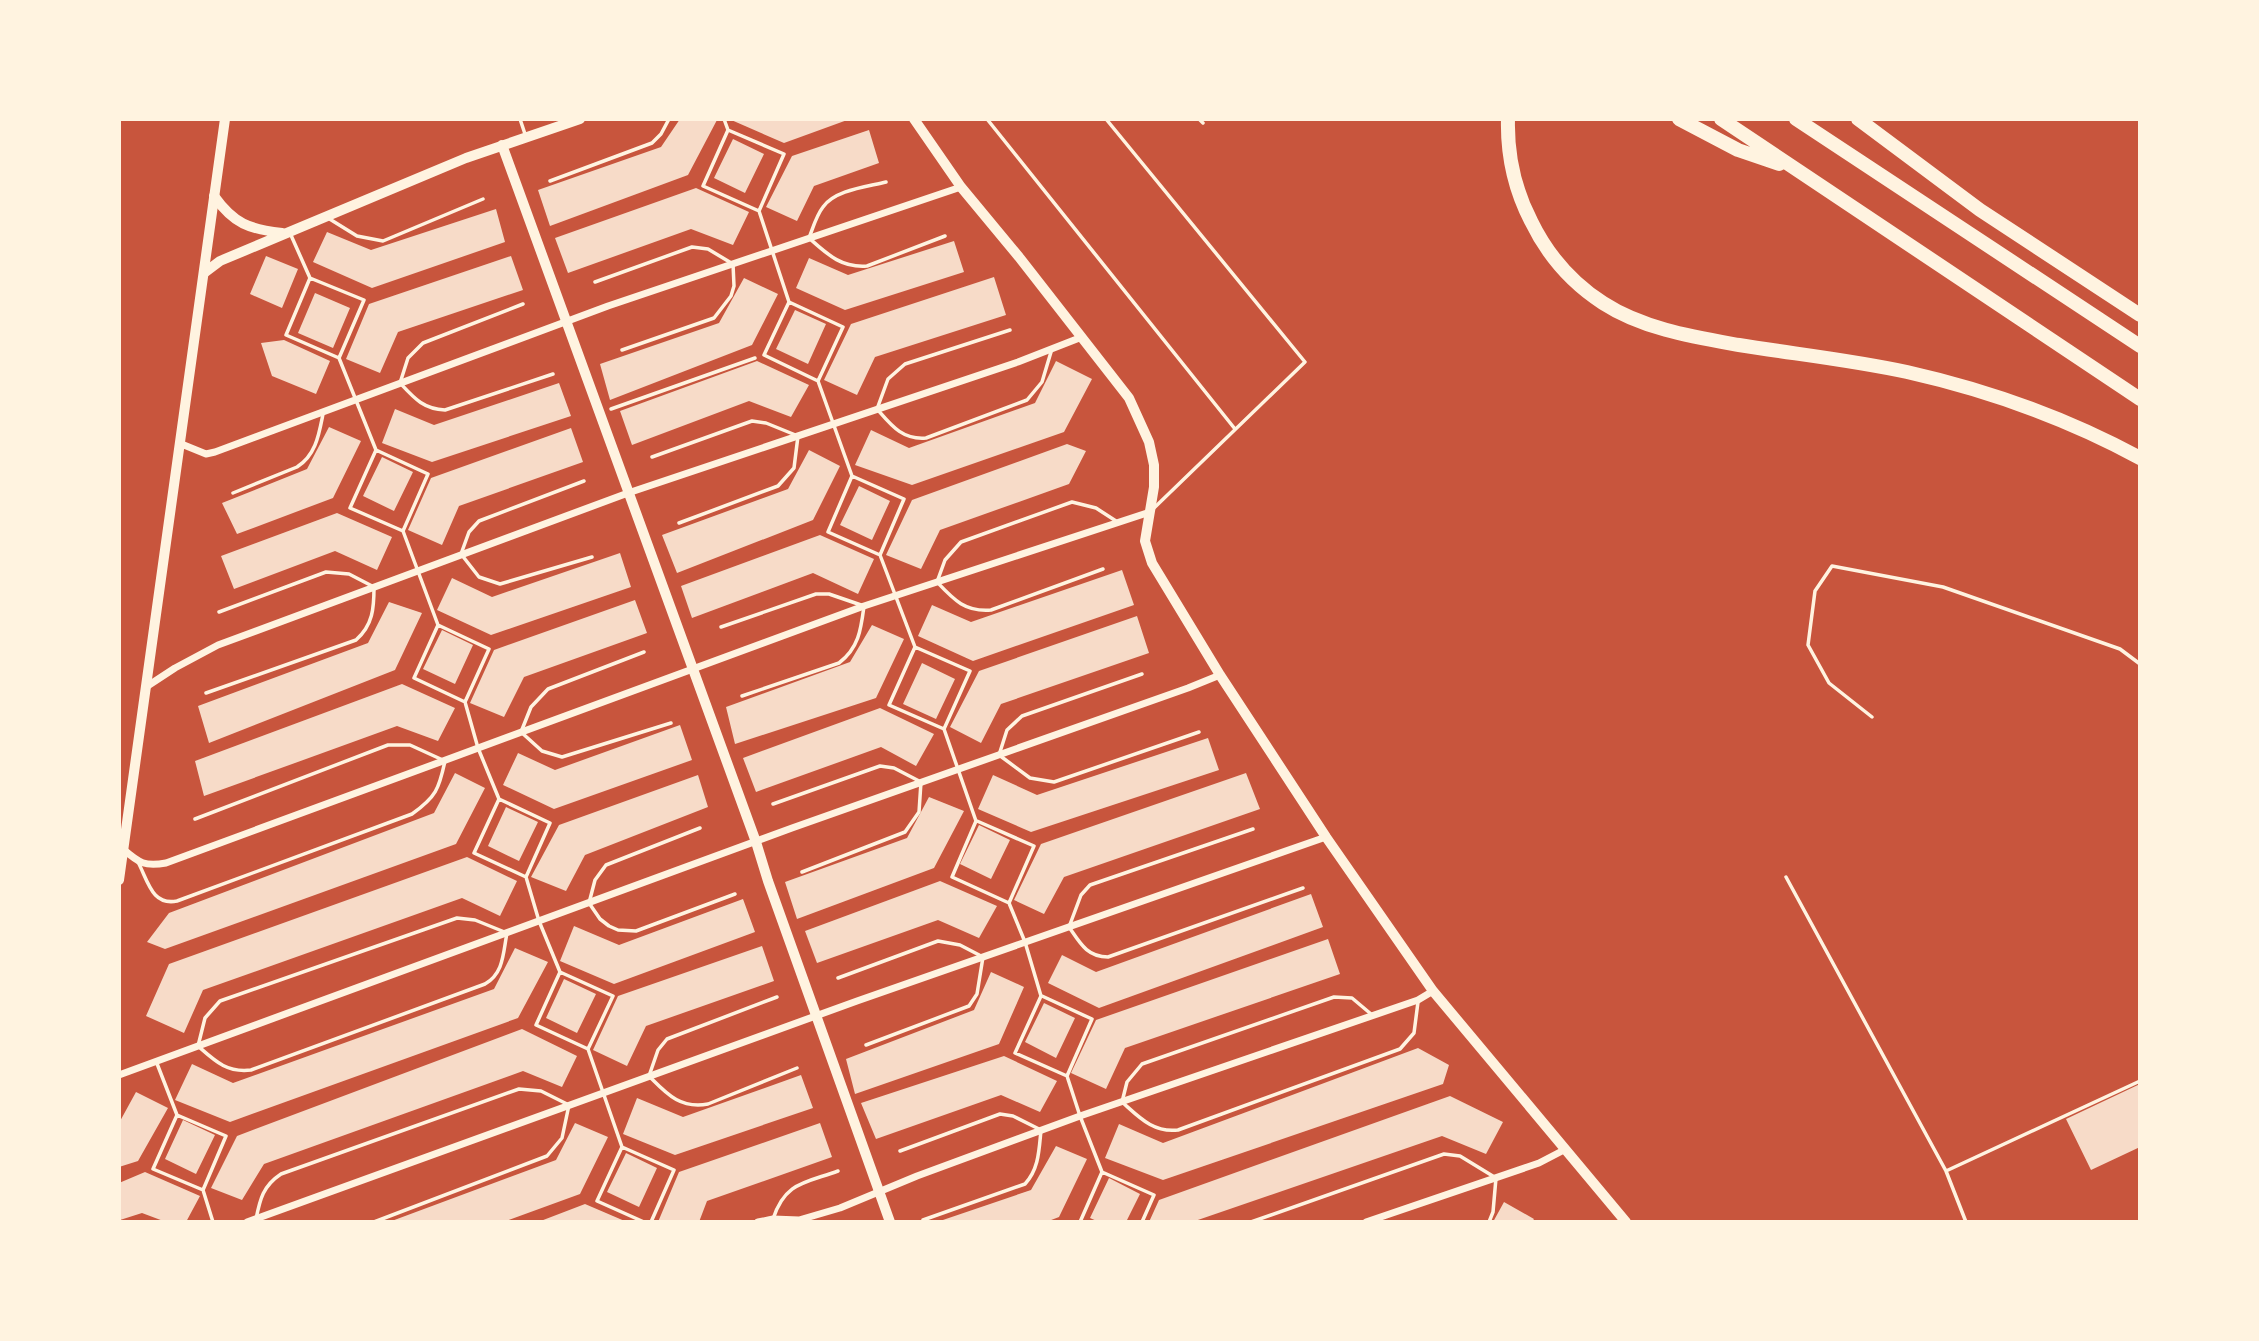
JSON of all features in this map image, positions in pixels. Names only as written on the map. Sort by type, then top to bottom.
[{"type":"highway","points":[[1508,119],[1507,146],[1511,167],[1518,191],[1537,234],[1573,279],[1605,304],[1630,317],[1695,338],[1847,361],[1948,383],[2066,423],[2140,458]]},
{"type":"highway","points":[[1679,119],[1738,150],[1794,168]]},
{"type":"highway","points":[[1721,119],[2140,399]]},
{"type":"highway","points":[[1796,119],[2140,346]]},
{"type":"highway","points":[[1858,119],[1980,210],[2140,315]]},
{"type":"main road","points":[[119,880],[225,119]]},
{"type":"street","points":[[205,273],[220,261],[326,217],[502,145],[580,119]]},
{"type":"street","points":[[914,119],[961,187],[1129,398],[1149,442],[1154,465],[1150,512],[1144,541],[1152,563],[1220,675],[1326,837],[1433,991],[1626,1222]]},
{"type":"street","points":[[502,145],[756,842],[890,1222]]},
{"type":"street","points":[[179,443],[206,454],[215,452],[566,322],[961,187]]},
{"type":"street","points":[[214,196],[240,224],[258,230],[288,233]]},
{"type":"street","points":[[146,687],[218,645],[418,570],[628,493],[1083,337]]},
{"type":"street","points":[[123,849],[149,866],[166,863],[864,606],[1150,512]]},
{"type":"street","points":[[119,1075],[1220,675]]},
{"type":"street","points":[[247,1222],[817,1015],[1326,837]]},
{"type":"street","points":[[758,1222],[773,1219],[799,1220],[841,1208],[879,1190],[1041,1130],[1373,1016],[1418,1000],[1433,991]]},
{"type":"street","points":[[1366,1222],[1539,1163],[1564,1150]]},
{"type":"lane","points":[[520,119],[526,137]]},
{"type":"lane","points":[[550,181],[652,143],[661,134],[669,119]]},
{"type":"lane","points":[[724,119],[728,130],[703,186],[759,211]]},
{"type":"lane","points":[[987,119],[1235,429]]},
{"type":"lane","points":[[1106,119],[1305,362],[1150,512]]},
{"type":"lane","points":[[728,130],[783,154],[759,211],[789,302],[764,355],[818,381]]},
{"type":"lane","points":[[886,182],[839,195],[828,201],[820,211],[809,238],[833,259],[857,267],[945,236]]},
{"type":"lane","points":[[326,217],[357,236],[383,241],[483,199]]},
{"type":"lane","points":[[288,233],[310,278],[363,300],[339,358],[376,450],[428,474],[402,531]]},
{"type":"lane","points":[[595,282],[692,247],[708,249],[733,264],[734,286],[731,296],[714,318],[622,350]]},
{"type":"lane","points":[[310,278],[286,335],[339,358]]},
{"type":"lane","points":[[789,302],[843,327],[818,381],[852,476],[828,532],[880,555]]},
{"type":"lane","points":[[523,303],[423,343],[408,358],[400,383],[419,403],[428,408],[445,411],[553,374]]},
{"type":"lane","points":[[1010,330],[905,364],[888,379],[877,409],[895,430],[903,435],[926,438],[1027,400],[1042,382],[1051,350]]},
{"type":"lane","points":[[233,493],[297,467],[306,460],[318,437],[324,412]]},
{"type":"lane","points":[[652,457],[752,421],[766,423],[798,436],[794,468],[778,486],[679,523]]},
{"type":"lane","points":[[376,450],[350,508],[402,531],[438,625],[414,678],[465,702]]},
{"type":"lane","points":[[852,476],[904,499],[880,555],[915,647],[970,671],[944,729],[976,821],[951,877],[1009,902],[1025,942],[1041,996],[1015,1053],[1066,1076]]},
{"type":"lane","points":[[584,481],[479,521],[469,532],[461,554],[480,577],[500,584],[592,557]]},
{"type":"lane","points":[[1103,569],[991,610],[974,610],[957,603],[937,582],[945,560],[961,542],[1072,502],[1096,508],[1118,522]]},
{"type":"lane","points":[[1872,717],[1829,683],[1808,645],[1815,591],[1832,566],[1943,587],[2120,649],[2140,664]]},
{"type":"lane","points":[[206,693],[356,640],[372,618],[374,587],[349,574],[326,572],[219,612]]},
{"type":"lane","points":[[721,627],[816,594],[829,594],[864,606],[856,644],[839,663],[742,696]]},
{"type":"lane","points":[[438,625],[489,649],[465,702],[478,748],[499,799],[550,823],[526,877],[539,921],[561,972],[613,996],[588,1049],[622,1147],[597,1201],[643,1222]]},
{"type":"lane","points":[[915,647],[889,705],[944,729]]},
{"type":"lane","points":[[644,652],[548,689],[531,707],[521,732],[542,751],[562,757],[671,723]]},
{"type":"lane","points":[[1142,674],[1022,716],[1007,730],[999,755],[1030,778],[1054,782],[1199,732]]},
{"type":"lane","points":[[137,860],[158,899],[167,903],[177,901],[412,814],[429,802],[439,788],[445,761],[410,745],[388,745],[195,819]]},
{"type":"lane","points":[[773,804],[880,766],[894,768],[921,782],[919,812],[905,832],[802,872]]},
{"type":"lane","points":[[499,799],[474,853],[526,877]]},
{"type":"lane","points":[[976,821],[1034,846],[1009,902]]},
{"type":"lane","points":[[700,828],[606,865],[595,880],[589,903],[600,919],[609,926],[618,930],[636,931],[735,894]]},
{"type":"lane","points":[[1253,829],[1090,886],[1081,895],[1069,927],[1088,952],[1095,956],[1108,957],[1303,888]]},
{"type":"lane","points":[[1786,877],[1946,1171],[1966,1222]]},
{"type":"lane","points":[[457,918],[475,920],[507,933],[501,969],[485,984],[251,1070],[225,1068],[198,1046],[205,1018],[219,1001],[457,918]]},
{"type":"lane","points":[[838,978],[938,941],[960,945],[983,957],[976,994],[969,1006],[866,1045]]},
{"type":"lane","points":[[561,972],[536,1025],[588,1049]]},
{"type":"lane","points":[[1041,996],[1092,1019],[1066,1076],[1102,1172],[1154,1195],[1142,1222]]},
{"type":"lane","points":[[1373,1016],[1358,1002],[1345,996],[1321,1001],[1142,1064],[1127,1082],[1122,1102],[1154,1128],[1178,1130],[1400,1049],[1414,1033],[1418,1000]]},
{"type":"lane","points":[[777,997],[673,1035],[658,1050],[649,1076],[670,1097],[688,1105],[698,1106],[797,1068]]},
{"type":"lane","points":[[156,1061],[177,1115],[153,1169],[203,1190]]},
{"type":"lane","points":[[1946,1171],[2140,1082]]},
{"type":"lane","points":[[258,1220],[260,1197],[274,1179],[332,1156],[519,1089],[541,1091],[569,1105],[562,1138],[547,1156],[374,1222]]},
{"type":"lane","points":[[900,1151],[1000,1114],[1013,1116],[1041,1130],[1037,1163],[1026,1184],[923,1220]]},
{"type":"lane","points":[[177,1115],[226,1136],[203,1190],[213,1222]]},
{"type":"lane","points":[[622,1147],[674,1170],[651,1222]]},
{"type":"lane","points":[[1251,1222],[1437,1155],[1451,1154],[1461,1156],[1496,1178],[1493,1212],[1489,1222]]},
{"type":"lane","points":[[773,1219],[780,1200],[788,1191],[838,1171]]},
{"type":"lane","points":[[1080,1222],[1102,1172]]},
{"type":"path","points":[[599,413],[764,355]]},
{"type":"building","points":[[680,119],[717,120],[688,175],[550,226],[538,190],[661,147]]},
{"type":"building","points":[[729,119],[850,119],[784,143]]},
{"type":"building","points":[[869,130],[879,163],[814,186],[797,221],[766,207],[792,156]]},
{"type":"building","points":[[733,139],[764,154],[745,193],[714,178]]},
{"type":"building","points":[[696,188],[749,212],[733,245],[691,229],[568,273],[555,238]]},
{"type":"building","points":[[496,209],[505,242],[372,288],[313,262],[327,232],[371,250]]},
{"type":"building","points":[[954,241],[964,272],[845,310],[796,288],[809,258],[848,275]]},
{"type":"building","points":[[266,256],[298,269],[282,308],[250,294]]},
{"type":"building","points":[[511,256],[523,290],[398,332],[380,373],[346,359],[369,304]]},
{"type":"building","points":[[994,277],[1006,315],[875,357],[857,395],[824,380],[851,324]]},
{"type":"building","points":[[744,278],[778,294],[752,345],[610,400],[600,364],[719,323]]},
{"type":"building","points":[[315,293],[350,308],[333,348],[298,333]]},
{"type":"building","points":[[795,310],[826,324],[808,364],[776,349]]},
{"type":"building","points":[[284,340],[330,361],[316,394],[272,376],[261,343]]},
{"type":"building","points":[[757,361],[809,385],[791,417],[749,401],[632,445],[620,411]]},
{"type":"building","points":[[1056,361],[1092,379],[1064,432],[912,485],[855,465],[871,430],[909,448],[1035,403]]},
{"type":"building","points":[[559,383],[571,416],[432,462],[382,443],[395,409],[434,425]]},
{"type":"building","points":[[329,427],[361,441],[333,498],[237,534],[222,503],[307,469]]},
{"type":"building","points":[[571,428],[583,462],[459,506],[442,545],[408,530],[431,478]]},
{"type":"building","points":[[1067,444],[1086,451],[1069,484],[940,530],[921,569],[886,555],[912,500]]},
{"type":"building","points":[[809,450],[840,466],[813,520],[677,573],[662,535],[788,489]]},
{"type":"building","points":[[382,457],[413,472],[394,511],[363,496]]},
{"type":"building","points":[[859,486],[890,501],[872,540],[840,525]]},
{"type":"building","points":[[337,513],[392,537],[377,570],[335,551],[234,589],[221,556]]},
{"type":"building","points":[[820,535],[874,559],[858,594],[813,573],[692,618],[681,586]]},
{"type":"building","points":[[620,553],[631,587],[491,635],[437,610],[452,578],[492,597]]},
{"type":"building","points":[[1122,570],[1134,605],[973,661],[918,636],[932,605],[971,622]]},
{"type":"building","points":[[635,600],[647,633],[524,677],[504,717],[470,703],[494,650]]},
{"type":"building","points":[[389,602],[422,613],[395,670],[209,743],[198,706],[368,643]]},
{"type":"building","points":[[1137,616],[1149,653],[1001,704],[981,743],[950,727],[979,671]]},
{"type":"building","points":[[872,625],[904,639],[876,698],[735,744],[726,707],[850,662]]},
{"type":"building","points":[[442,630],[473,645],[455,684],[423,669]]},
{"type":"building","points":[[922,663],[955,679],[936,719],[903,704]]},
{"type":"building","points":[[402,684],[455,708],[438,741],[397,726],[204,796],[195,761]]},
{"type":"building","points":[[880,708],[934,734],[916,766],[881,747],[756,792],[743,758]]},
{"type":"building","points":[[680,725],[692,760],[554,809],[503,785],[518,753],[555,770]]},
{"type":"building","points":[[1208,738],[1219,770],[1031,832],[978,809],[993,775],[1037,795]]},
{"type":"building","points":[[455,773],[485,788],[456,844],[165,949],[147,942],[169,913],[434,813]]},
{"type":"building","points":[[1246,773],[1260,809],[1064,877],[1044,914],[1014,900],[1041,844]]},
{"type":"building","points":[[698,775],[708,807],[585,855],[566,891],[531,877],[559,825]]},
{"type":"building","points":[[929,797],[964,811],[934,868],[797,919],[785,882],[907,838]]},
{"type":"building","points":[[506,807],[538,822],[519,861],[488,846]]},
{"type":"building","points":[[979,825],[1010,840],[991,879],[960,864]]},
{"type":"building","points":[[467,857],[517,881],[500,916],[462,898],[203,990],[184,1033],[146,1016],[169,964]]},
{"type":"building","points":[[940,881],[997,906],[979,938],[938,920],[817,963],[805,931]]},
{"type":"building","points":[[1311,894],[1323,927],[1099,1008],[1048,983],[1062,955],[1096,972]]},
{"type":"building","points":[[743,899],[755,932],[614,984],[560,961],[574,926],[619,945]]},
{"type":"building","points":[[1328,939],[1340,974],[1125,1048],[1106,1089],[1071,1073],[1096,1020]]},
{"type":"building","points":[[762,946],[774,981],[646,1026],[627,1066],[593,1050],[618,996]]},
{"type":"building","points":[[515,948],[548,962],[518,1018],[230,1122],[175,1100],[192,1064],[233,1083],[494,989]]},
{"type":"building","points":[[991,972],[1024,987],[999,1044],[855,1094],[846,1059],[974,1010]]},
{"type":"building","points":[[564,979],[596,994],[577,1033],[546,1018]]},
{"type":"building","points":[[1044,1003],[1075,1018],[1056,1058],[1025,1042]]},
{"type":"building","points":[[522,1029],[577,1056],[562,1087],[523,1071],[264,1164],[242,1200],[211,1188],[237,1136]]},
{"type":"building","points":[[1418,1048],[1449,1065],[1443,1084],[1163,1180],[1105,1158],[1119,1124],[1163,1143]]},
{"type":"building","points":[[1004,1056],[1057,1081],[1040,1112],[1001,1095],[876,1139],[861,1103]]},
{"type":"building","points":[[801,1075],[813,1108],[675,1155],[623,1134],[637,1098],[683,1117]]},
{"type":"building","points":[[2140,1084],[2140,1147],[2091,1170],[2066,1119]]},
{"type":"building","points":[[136,1092],[168,1108],[138,1161],[119,1167],[119,1123]]},
{"type":"building","points":[[1450,1096],[1503,1122],[1486,1154],[1442,1136],[1192,1222],[1149,1222],[1159,1200]]},
{"type":"building","points":[[183,1120],[215,1135],[196,1174],[165,1159]]},
{"type":"building","points":[[575,1123],[608,1137],[580,1194],[503,1222],[389,1222],[556,1160]]},
{"type":"building","points":[[820,1123],[832,1157],[707,1201],[699,1222],[658,1222],[679,1172]]},
{"type":"building","points":[[1056,1146],[1087,1159],[1059,1217],[1046,1222],[937,1222],[1031,1190]]},
{"type":"building","points":[[626,1153],[657,1168],[639,1207],[607,1192]]},
{"type":"building","points":[[145,1172],[200,1196],[186,1222],[166,1222],[142,1213],[120,1220],[119,1183]]},
{"type":"building","points":[[1109,1178],[1140,1194],[1126,1222],[1099,1222],[1090,1218]]},
{"type":"building","points":[[1504,1202],[1534,1219],[1532,1222],[1493,1222]]},
{"type":"building","points":[[585,1204],[627,1222],[538,1222]]}]
